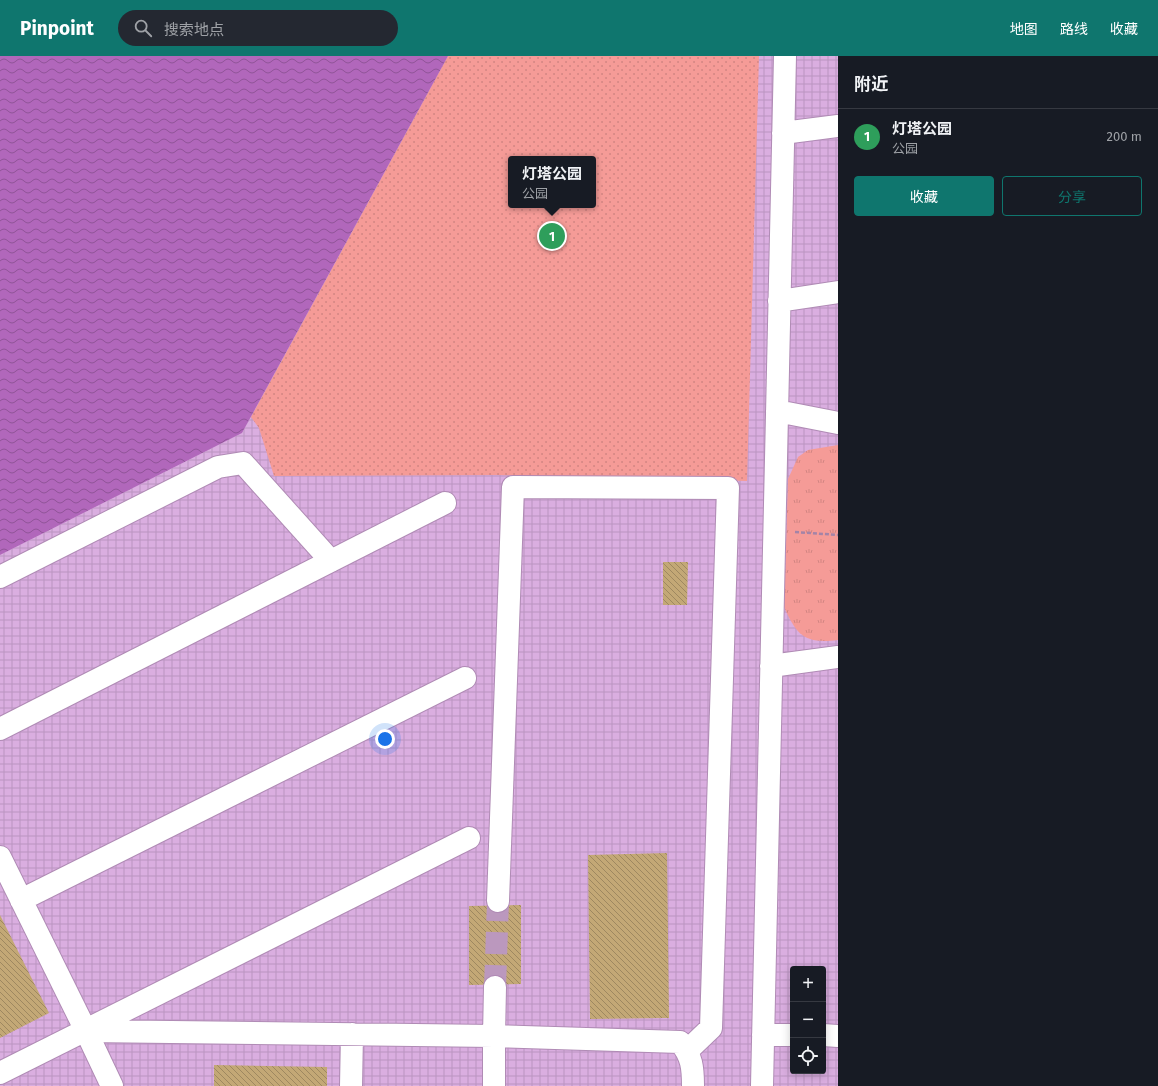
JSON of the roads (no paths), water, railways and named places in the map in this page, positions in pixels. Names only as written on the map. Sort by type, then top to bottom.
[{"type":"lane","points":[[762,1086],[785,56]]},
{"type":"lane","points":[[783,133],[838,126]]},
{"type":"lane","points":[[779,301],[838,292]]},
{"type":"lane","points":[[777,411],[838,423]]},
{"type":"lane","points":[[0,577],[218,467],[243,463],[331,561]]},
{"type":"lane","points":[[498,901],[513,487],[728,488],[711,1028],[688,1050]]},
{"type":"lane","points":[[0,728],[445,503]]},
{"type":"lane","points":[[771,666],[838,657]]},
{"type":"lane","points":[[21,900],[465,678]]},
{"type":"lane","points":[[0,1073],[468,838]]},
{"type":"lane","points":[[0,857],[112,1086]]},
{"type":"lane","points":[[494,1086],[495,987]]},
{"type":"lane","points":[[86,1031],[494,1036],[680,1042],[688,1050],[693,1065],[693,1086]]},
{"type":"lane","points":[[351,1086],[352,1034]]},
{"type":"lane","points":[[763,1035],[790,1035]]},
{"type":"lane","points":[[826,1036],[838,1036]]},
{"type":"water","points":[[0,56],[448,56],[242,433],[0,555]]},
{"type":"tunnel","points":[[495,987],[498,901]]},
{"type":"place","name":"灯塔公园","points":[[552,236]]}]
